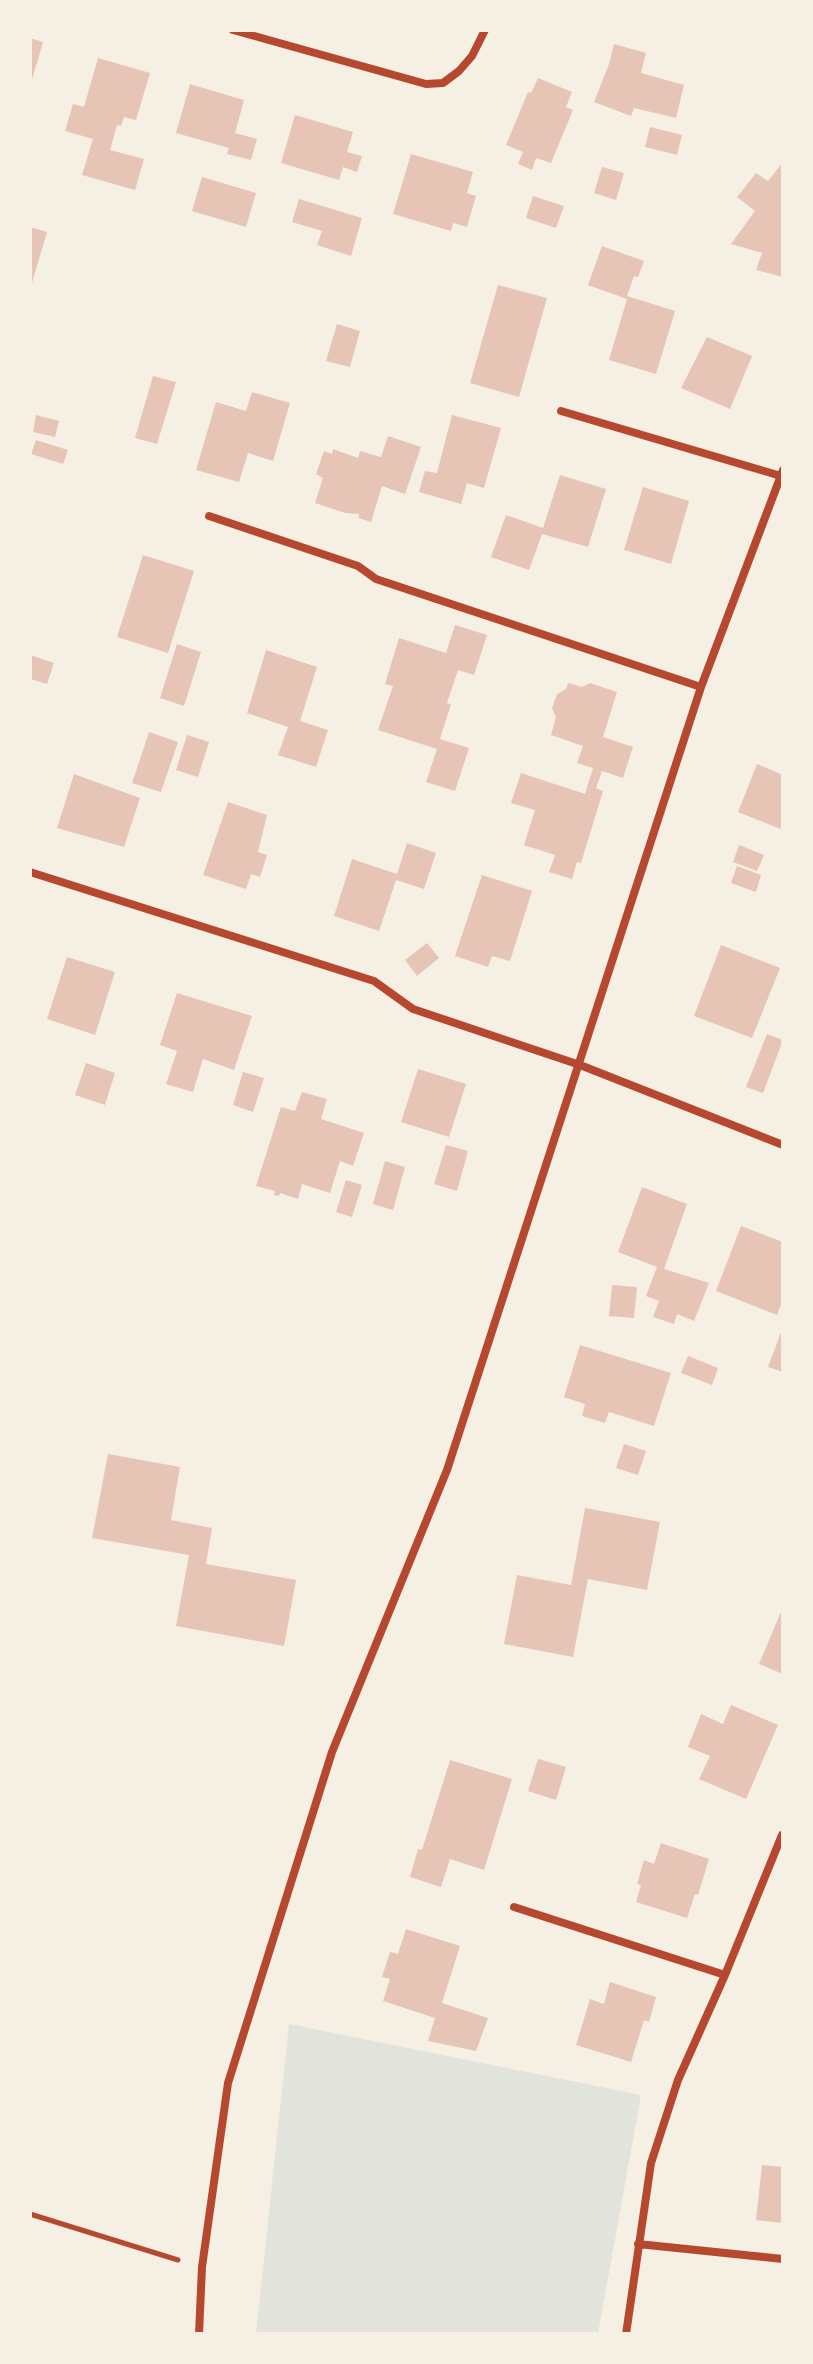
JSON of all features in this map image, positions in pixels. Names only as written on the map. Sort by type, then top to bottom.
[{"type":"street","points":[[233,30],[426,84],[443,83],[459,71],[472,56],[485,30]]},
{"type":"street","points":[[199,2334],[202,2267],[228,2083],[332,1752],[447,1470],[701,687],[782,473],[561,411]]},
{"type":"street","points":[[209,516],[358,566],[376,579],[701,687]]},
{"type":"street","points":[[30,872],[374,981],[413,1009],[580,1065],[783,1145]]},
{"type":"street","points":[[626,2334],[651,2163],[678,2080],[783,1834]]},
{"type":"street","points":[[514,1907],[725,1975]]},
{"type":"street","points":[[638,2244],[783,2259]]},
{"type":"path","points":[[30,2214],[202,2267]]},
{"type":"shaded area","points":[[289,2024],[641,2095],[598,2334],[256,2334]]},
{"type":"building","points":[[30,38],[43,42],[31,83],[30,83]]},
{"type":"building","points":[[614,44],[646,53],[641,73],[684,85],[676,118],[634,108],[631,116],[594,102]]},
{"type":"building","points":[[98,58],[150,73],[136,120],[124,117],[121,126],[117,125],[110,150],[144,159],[135,190],[82,175],[93,139],[65,131],[73,104],[84,107]]},
{"type":"building","points":[[538,78],[572,92],[566,107],[573,110],[551,163],[536,158],[532,170],[518,164],[523,152],[506,145],[528,92],[531,93]]},
{"type":"building","points":[[190,84],[244,100],[235,133],[257,139],[251,160],[227,154],[229,148],[176,133]]},
{"type":"building","points":[[295,115],[353,132],[347,152],[362,156],[357,172],[343,167],[339,180],[281,163]]},
{"type":"building","points":[[650,127],[682,135],[677,155],[645,147]]},
{"type":"building","points":[[411,154],[473,172],[467,193],[476,196],[467,227],[453,223],[451,231],[393,214]]},
{"type":"building","points":[[783,162],[783,277],[756,270],[762,253],[731,244],[755,211],[737,197],[756,173],[768,181]]},
{"type":"building","points":[[602,167],[624,173],[616,200],[594,193]]},
{"type":"building","points":[[202,177],[256,193],[246,227],[192,211]]},
{"type":"building","points":[[533,196],[564,206],[556,228],[526,218]]},
{"type":"building","points":[[299,199],[362,218],[351,256],[317,245],[322,231],[292,222]]},
{"type":"building","points":[[30,227],[47,232],[31,286],[30,286]]},
{"type":"building","points":[[602,246],[644,261],[638,277],[634,276],[627,296],[675,311],[656,374],[609,360],[627,299],[588,285]]},
{"type":"building","points":[[498,285],[547,298],[519,397],[470,383]]},
{"type":"building","points":[[337,324],[360,331],[350,367],[326,361]]},
{"type":"building","points":[[707,337],[752,356],[730,409],[681,388]]},
{"type":"building","points":[[153,376],[176,382],[157,444],[135,438]]},
{"type":"building","points":[[252,392],[290,403],[273,461],[248,453],[239,482],[196,470],[216,402],[246,411]]},
{"type":"building","points":[[36,415],[59,421],[55,437],[33,432]]},
{"type":"building","points":[[452,415],[501,428],[484,488],[467,483],[461,504],[419,492],[425,471],[437,473]]},
{"type":"building","points":[[388,436],[421,447],[405,494],[382,486],[371,522],[359,518],[359,514],[345,513],[315,503],[323,478],[316,474],[324,451],[332,454],[333,449],[358,458],[360,451],[381,457]]},
{"type":"building","points":[[36,440],[68,450],[63,464],[31,454]]},
{"type":"building","points":[[560,475],[606,489],[588,547],[542,534],[529,570],[491,557],[506,515],[543,528]]},
{"type":"building","points":[[643,487],[689,501],[671,564],[624,550]]},
{"type":"building","points":[[143,555],[194,571],[168,653],[117,637]]},
{"type":"building","points":[[455,625],[487,635],[474,675],[458,670],[447,703],[451,704],[440,739],[469,748],[455,791],[426,782],[437,749],[378,730],[393,686],[385,684],[399,638],[446,653]]},
{"type":"building","points":[[177,644],[201,652],[184,706],[160,698]]},
{"type":"building","points":[[266,650],[317,667],[300,721],[328,730],[316,767],[278,755],[288,727],[247,713]]},
{"type":"building","points":[[30,655],[54,663],[47,684],[30,679]]},
{"type":"building","points":[[568,683],[582,687],[590,683],[617,692],[603,737],[633,747],[623,778],[602,771],[596,788],[603,791],[581,863],[577,862],[572,879],[549,872],[555,855],[524,845],[535,810],[511,803],[521,773],[585,794],[593,768],[577,763],[583,746],[551,735],[556,717],[552,708],[557,694],[566,689]]},
{"type":"building","points":[[149,732],[178,742],[161,792],[132,783]]},
{"type":"building","points":[[187,735],[209,742],[198,777],[176,770]]},
{"type":"building","points":[[757,764],[783,775],[783,830],[738,812]]},
{"type":"building","points":[[74,774],[140,798],[124,847],[57,828]]},
{"type":"building","points":[[228,802],[267,815],[258,852],[267,855],[260,877],[251,874],[246,889],[203,875]]},
{"type":"building","points":[[407,843],[436,853],[424,889],[396,880],[379,931],[334,916],[352,859],[397,874]]},
{"type":"building","points":[[739,845],[764,855],[757,871],[733,862]]},
{"type":"building","points":[[737,866],[761,875],[756,892],[731,883]]},
{"type":"building","points":[[482,875],[532,891],[510,961],[492,956],[488,967],[455,956]]},
{"type":"building","points":[[427,943],[439,958],[417,976],[405,960]]},
{"type":"building","points":[[721,945],[780,968],[752,1038],[694,1016]]},
{"type":"building","points":[[67,957],[115,972],[95,1035],[47,1019]]},
{"type":"building","points":[[177,993],[252,1016],[234,1070],[203,1059],[193,1092],[166,1084],[177,1051],[160,1045]]},
{"type":"building","points":[[767,1034],[783,1040],[763,1093],[746,1087]]},
{"type":"building","points":[[86,1063],[115,1073],[105,1105],[75,1095]]},
{"type":"building","points":[[418,1069],[466,1084],[449,1137],[401,1122]]},
{"type":"building","points":[[243,1072],[264,1078],[253,1112],[233,1105]]},
{"type":"building","points":[[302,1092],[327,1099],[321,1119],[364,1133],[353,1166],[340,1161],[330,1193],[302,1184],[298,1199],[280,1193],[279,1196],[274,1195],[275,1191],[256,1186],[281,1107],[295,1111]]},
{"type":"building","points":[[446,1145],[468,1151],[457,1191],[434,1184]]},
{"type":"building","points":[[385,1161],[405,1167],[393,1210],[373,1204]]},
{"type":"building","points":[[346,1180],[362,1185],[352,1217],[336,1212]]},
{"type":"building","points":[[642,1187],[687,1204],[664,1269],[709,1283],[694,1321],[677,1314],[674,1324],[653,1317],[659,1301],[646,1296],[657,1267],[618,1252]]},
{"type":"building","points":[[741,1226],[783,1242],[783,1299],[777,1315],[716,1291]]},
{"type":"building","points":[[612,1285],[637,1287],[634,1318],[609,1316]]},
{"type":"building","points":[[783,1327],[783,1372],[768,1367]]},
{"type":"building","points":[[580,1345],[671,1373],[654,1426],[609,1412],[605,1423],[582,1416],[585,1404],[564,1397]]},
{"type":"building","points":[[688,1356],[718,1368],[712,1385],[681,1373]]},
{"type":"building","points":[[624,1444],[646,1451],[638,1475],[616,1468]]},
{"type":"building","points":[[108,1454],[180,1467],[171,1520],[212,1528],[206,1564],[296,1580],[284,1646],[176,1626],[189,1555],[92,1538]]},
{"type":"building","points":[[585,1508],[660,1522],[647,1590],[588,1579],[573,1657],[504,1644],[517,1575],[571,1585]]},
{"type":"building","points":[[783,1607],[783,1674],[759,1664]]},
{"type":"building","points":[[731,1705],[778,1725],[746,1799],[699,1779],[710,1756],[688,1747],[701,1714],[723,1724]]},
{"type":"building","points":[[538,1759],[566,1767],[556,1800],[528,1791]]},
{"type":"building","points":[[450,1760],[512,1779],[484,1870],[450,1859],[441,1887],[410,1877],[418,1849],[422,1850]]},
{"type":"building","points":[[661,1843],[709,1859],[687,1918],[636,1902],[644,1860],[654,1864]]},
{"type":"building","points":[[406,1929],[460,1946],[442,2003],[488,2018],[476,2051],[428,2041],[435,2018],[383,2001],[390,1979],[382,1977],[390,1952],[398,1954]]},
{"type":"building","points":[[610,1982],[656,1997],[649,2022],[644,2020],[631,2062],[576,2045],[590,1999],[604,2004]]},
{"type":"building","points":[[762,2165],[783,2167],[783,2223],[756,2220]]}]
